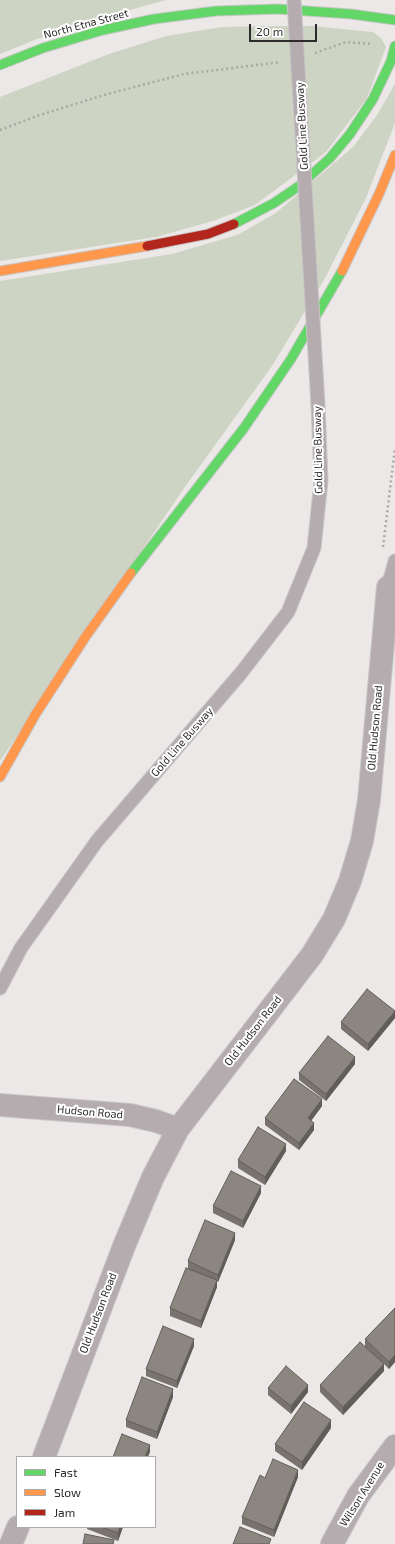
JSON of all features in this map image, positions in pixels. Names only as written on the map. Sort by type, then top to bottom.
[{"type":"main road","name":"North Etna Street","points":[[0,65],[43,48],[103,30],[154,19],[216,11],[278,9],[351,14],[395,20]]},
{"type":"main road","points":[[0,271],[173,242],[201,236],[246,219],[274,203],[299,186],[330,158],[350,134],[373,99],[395,46]]},
{"type":"main road","points":[[0,777],[35,715],[86,636],[147,552],[244,428],[291,359],[338,278],[379,194],[395,155]]},
{"type":"street","name":"Old Hudson Road","points":[[44,1456],[124,1246],[153,1177],[178,1129],[312,955],[334,919],[350,881],[362,841],[369,800],[392,587]]},
{"type":"street","name":"Hudson Road","points":[[0,1104],[130,1115],[156,1120],[178,1129]]},
{"type":"street","name":"Wilson Avenue","points":[[332,1544],[358,1496],[395,1446]]},
{"type":"street","points":[[11,1544],[18,1528]]},
{"type":"lane","name":"Gold Line Busway","points":[[0,988],[22,948],[97,841],[241,673],[288,612],[314,548],[321,481],[318,405],[294,0]]},
{"type":"lane","points":[[392,587],[395,561]]},
{"type":"path","points":[[309,54],[346,42],[376,44]]},
{"type":"path","points":[[0,130],[37,116],[104,95],[184,74],[274,64],[288,60]]},
{"type":"path","points":[[383,550],[395,448]]},
{"type":"green space","points":[[0,0],[166,0],[97,19],[37,39],[0,54]]},
{"type":"green space","points":[[312,26],[373,32],[381,38],[386,47],[367,98],[326,152],[255,205],[213,221],[156,237],[0,261],[0,97],[109,54],[166,36],[222,27]]},
{"type":"green space","points":[[395,84],[395,123],[366,198],[325,278],[272,366],[182,491],[0,761],[0,281],[172,254],[237,235],[276,213],[353,147],[377,115]]},
{"type":"building","points":[[367,989],[395,1011],[368,1044],[341,1022]]},
{"type":"building","points":[[328,1036],[355,1057],[326,1094],[299,1073]]},
{"type":"building","points":[[294,1079],[322,1099],[308,1118],[314,1123],[299,1143],[265,1118]]},
{"type":"building","points":[[258,1127],[286,1144],[265,1177],[238,1160]]},
{"type":"building","points":[[231,1171],[261,1186],[243,1221],[213,1206]]},
{"type":"building","points":[[205,1220],[235,1233],[218,1275],[188,1261]]},
{"type":"building","points":[[186,1268],[217,1280],[201,1321],[170,1308]]},
{"type":"building","points":[[395,1308],[395,1355],[389,1362],[365,1339]]},
{"type":"building","points":[[163,1326],[194,1339],[177,1381],[146,1369]]},
{"type":"building","points":[[360,1342],[384,1364],[343,1407],[320,1385]]},
{"type":"building","points":[[286,1366],[308,1385],[291,1406],[268,1388]]},
{"type":"building","points":[[142,1377],[173,1389],[157,1432],[126,1420]]},
{"type":"building","points":[[304,1402],[331,1420],[302,1462],[275,1444]]},
{"type":"building","points":[[122,1434],[150,1445],[145,1456],[113,1456]]},
{"type":"building","points":[[273,1459],[298,1470],[274,1530],[242,1517],[260,1475],[265,1478]]},
{"type":"building","points":[[240,1527],[271,1539],[269,1544],[233,1544]]},
{"type":"building","points":[[104,1528],[120,1528],[118,1533]]},
{"type":"building","points":[[85,1534],[114,1540],[113,1544],[83,1544]]},
{"type":"traffic: fast","points":[[0,65],[43,48],[103,30],[154,19],[216,11],[278,9],[351,14],[395,20]]},
{"type":"traffic: fast","points":[[234,224],[274,203],[299,186],[330,158],[350,134],[373,99],[391,61],[395,46]]},
{"type":"traffic: fast","points":[[131,573],[244,428],[291,359],[342,271]]},
{"type":"traffic: slow","points":[[342,271],[379,194],[395,155]]},
{"type":"traffic: slow","points":[[0,271],[147,246]]},
{"type":"traffic: slow","points":[[0,777],[35,715],[86,636],[131,573]]},
{"type":"traffic: jam","points":[[147,246],[208,234],[234,224]]}]
